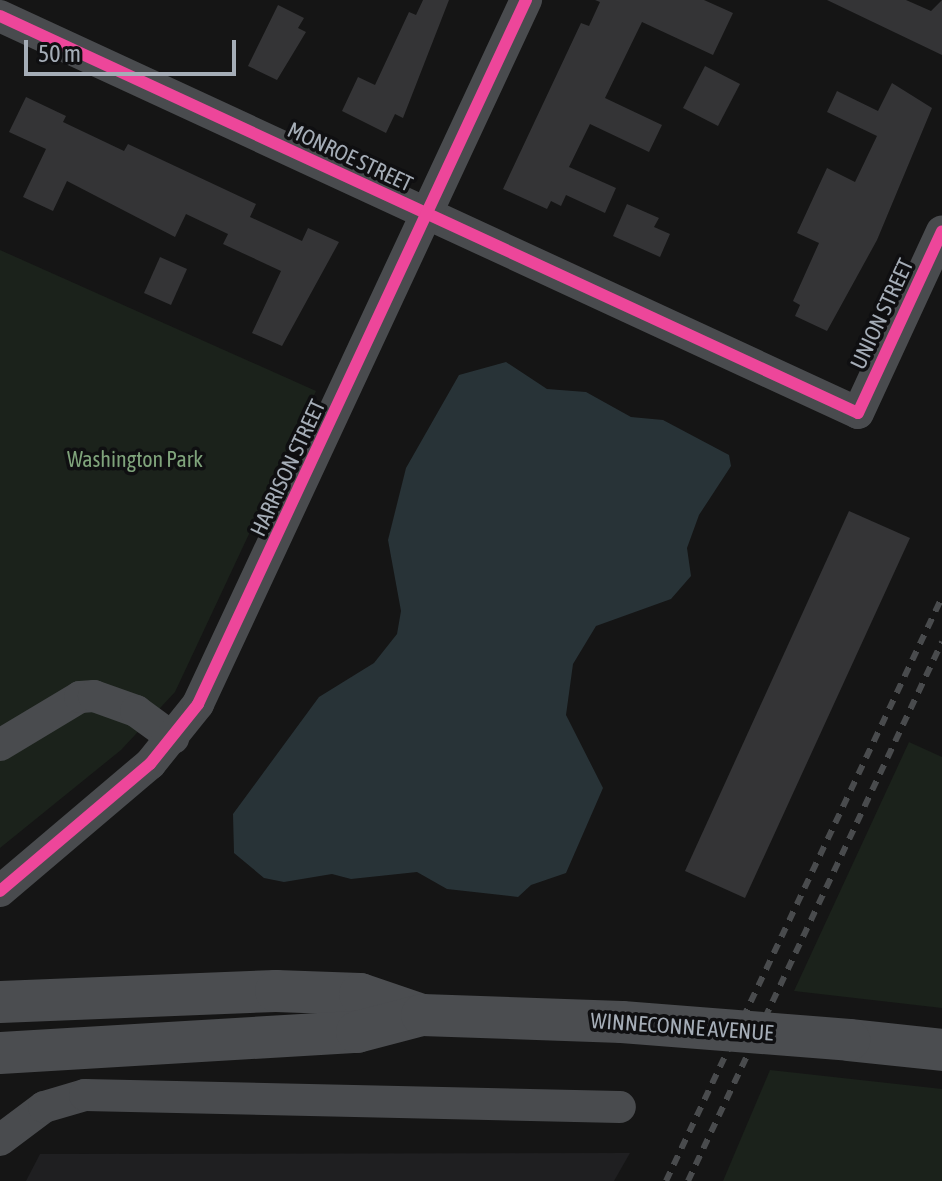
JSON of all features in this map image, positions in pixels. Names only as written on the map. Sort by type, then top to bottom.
[{"type":"main road","name":"WINNECONNE AVENUE","points":[[0,1002],[66,995],[360,994],[422,1015]]},
{"type":"main road","name":"WINNECONNE AVENUE","points":[[0,1053],[41,1048],[357,1032],[422,1015],[622,1022],[942,1050]]},
{"type":"street","points":[[0,15],[6,0]]},
{"type":"street","name":"HARRISON STREET","points":[[0,891],[117,794],[173,738],[216,666],[526,0]]},
{"type":"street","name":"MONROE STREET","points":[[0,15],[858,413]]},
{"type":"street","name":"UNION STREET","points":[[858,413],[942,231]]},
{"type":"street","points":[[0,745],[80,697],[94,696],[136,711],[173,738]]},
{"type":"street","points":[[0,1140],[44,1107],[85,1095],[620,1107]]},
{"type":"shaded area","points":[[506,362],[547,389],[586,392],[631,417],[663,420],[729,455],[731,466],[699,515],[687,548],[691,576],[671,599],[596,626],[573,664],[566,715],[603,788],[566,873],[531,885],[518,897],[447,889],[417,872],[351,879],[332,874],[284,882],[264,878],[234,853],[233,814],[319,697],[374,663],[397,634],[401,611],[388,540],[406,468],[459,375]]},
{"type":"shaded area","points":[[630,1153],[614,1181],[26,1181],[40,1154]]},
{"type":"green space","name":"Washington Park","points":[[0,250],[316,391],[175,692],[121,750],[0,848]]},
{"type":"green space","points":[[909,742],[942,757],[942,1008],[794,991]]},
{"type":"green space","points":[[770,1070],[942,1089],[942,1181],[723,1181]]},
{"type":"building","points":[[423,0],[449,0],[403,118],[395,114],[386,133],[342,111],[358,77],[375,85],[409,12],[416,15]]},
{"type":"building","points":[[595,0],[704,0],[733,13],[713,55],[642,22],[605,98],[662,125],[649,152],[590,124],[569,167],[616,188],[605,213],[566,195],[561,206],[551,201],[547,209],[503,189],[581,23],[589,26],[600,2]]},
{"type":"building","points":[[827,0],[906,0],[931,11],[942,0],[942,55]]},
{"type":"building","points":[[278,5],[304,18],[298,28],[306,32],[277,80],[248,66]]},
{"type":"building","points":[[705,66],[740,84],[718,126],[683,108]]},
{"type":"building","points":[[892,83],[932,108],[877,240],[827,331],[795,316],[800,305],[793,301],[819,243],[797,233],[827,168],[855,182],[877,136],[827,112],[837,91],[878,111]]},
{"type":"building","points":[[26,97],[66,116],[63,122],[124,151],[128,144],[256,204],[250,217],[302,241],[308,228],[339,242],[282,346],[252,333],[281,271],[223,244],[228,234],[186,214],[175,237],[67,181],[53,211],[23,197],[46,149],[9,132]]},
{"type":"building","points":[[627,204],[659,218],[654,227],[670,234],[660,257],[613,236]]},
{"type":"building","points":[[160,257],[187,269],[171,305],[144,293]]},
{"type":"building","points":[[849,511],[910,538],[745,898],[685,871]]},
{"type":"railway","points":[[666,1181],[942,597]]},
{"type":"railway","points":[[688,1181],[942,642]]},
{"type":"cycle path","points":[[0,891],[150,764],[198,704],[526,0]]},
{"type":"cycle path","points":[[0,16],[858,413],[942,231]]}]
